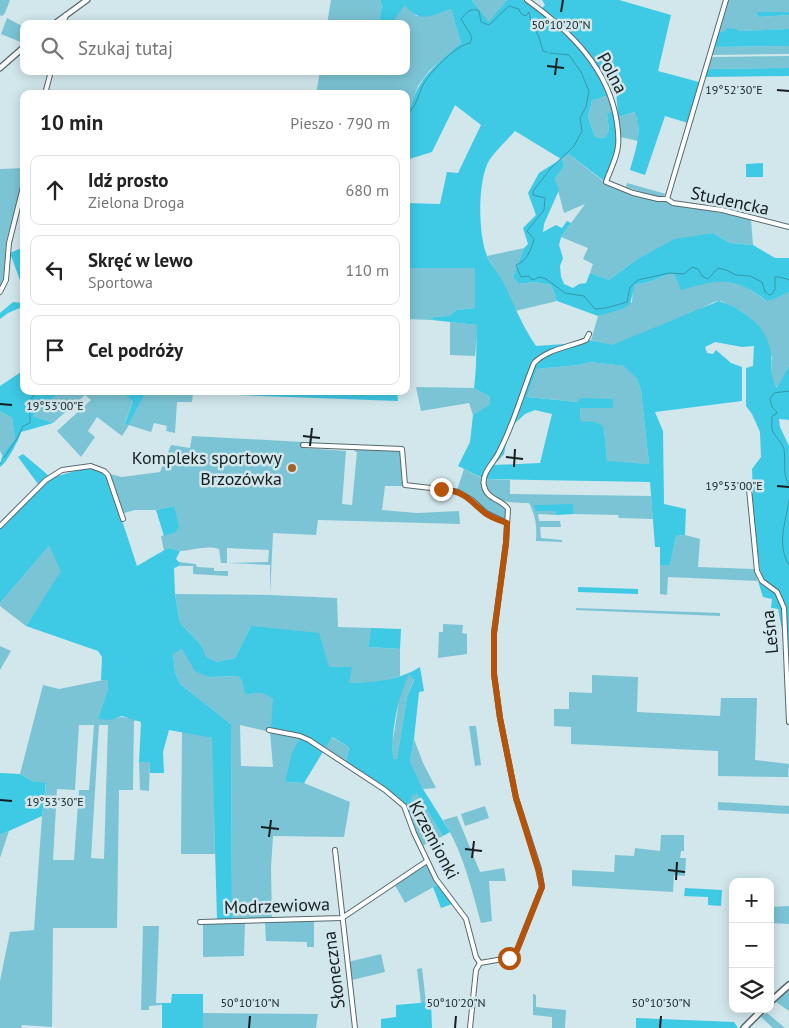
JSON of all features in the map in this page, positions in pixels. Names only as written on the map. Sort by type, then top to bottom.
[{"type":"main road","points":[[774,998],[789,984]]},
{"type":"main road","points":[[744,1028],[759,1013]]},
{"type":"street","points":[[59,20],[87,0]]},
{"type":"street","name":"Polna","points":[[527,0],[553,20],[594,62],[612,99],[619,144],[606,182]]},
{"type":"street","name":"Studencka","points":[[667,199],[726,0]]},
{"type":"street","points":[[64,20],[66,15]]},
{"type":"street","points":[[0,68],[20,50]]},
{"type":"street","points":[[46,90],[50,75]]},
{"type":"street","name":"Studencka","points":[[606,182],[633,193],[658,199],[667,199],[673,203],[722,210],[789,227]]},
{"type":"street","points":[[0,292],[6,280],[9,244],[20,199]]},
{"type":"street","points":[[470,1028],[476,970],[480,963],[509,958],[517,950],[542,887],[516,798],[500,718],[494,674],[494,633],[506,543],[508,509],[504,504],[487,493],[484,481],[486,473],[502,448],[534,363],[553,351],[586,340],[589,334]]},
{"type":"street","points":[[303,445],[402,449],[405,485],[458,492],[472,500],[486,513],[507,523]]},
{"type":"street","points":[[0,526],[46,480],[62,470],[91,466],[104,471],[108,475],[123,519]]},
{"type":"street","name":"Leśna","points":[[749,489],[757,571],[762,581],[777,592],[784,608],[789,722]]},
{"type":"street","name":"Krzemionki","points":[[269,730],[300,736],[309,740],[385,790],[404,806],[436,879],[466,919],[476,957],[480,963]]},
{"type":"street","name":"Słoneczna","points":[[335,850],[354,1028]]},
{"type":"street","name":"Modrzewiowa","points":[[200,922],[342,918],[427,861]]},
{"type":"shaded area","points":[[0,0],[10,0],[2,16],[0,15]]},
{"type":"shaded area","points":[[331,0],[380,0],[382,5],[379,20],[328,20]]},
{"type":"shaded area","points":[[380,0],[474,0],[472,1],[489,22],[507,0],[523,0],[540,12],[593,63],[608,95],[592,101],[588,117],[595,137],[605,138],[609,130],[607,114],[613,110],[617,142],[616,151],[604,181],[569,154],[562,159],[564,166],[555,179],[559,190],[544,224],[543,232],[556,225],[562,228],[567,221],[571,223],[561,237],[559,245],[563,258],[560,266],[564,284],[573,288],[579,284],[586,283],[590,273],[609,280],[636,260],[675,239],[713,233],[730,243],[753,245],[775,258],[789,258],[789,292],[772,300],[767,301],[744,287],[726,282],[706,283],[681,290],[674,273],[645,283],[635,284],[630,304],[622,309],[598,316],[557,301],[551,285],[534,282],[519,284],[513,277],[524,248],[528,244],[523,228],[536,215],[528,193],[539,173],[561,159],[515,131],[493,155],[486,168],[480,207],[484,246],[487,256],[503,282],[522,323],[536,346],[565,344],[585,339],[612,345],[719,301],[746,314],[760,327],[769,344],[772,375],[777,388],[789,366],[789,420],[779,419],[780,427],[789,446],[789,674],[785,606],[778,591],[763,580],[760,570],[751,495],[753,493],[752,469],[761,457],[760,432],[746,406],[746,368],[753,366],[754,346],[742,347],[715,342],[705,347],[707,353],[713,354],[716,350],[731,363],[742,367],[742,401],[655,412],[663,431],[664,504],[686,509],[685,535],[676,536],[670,565],[660,565],[660,547],[655,547],[650,482],[485,479],[458,466],[470,442],[473,415],[490,404],[490,397],[474,388],[477,325],[432,320],[433,317],[449,316],[456,310],[475,308],[475,268],[410,268],[410,203],[440,204],[447,172],[458,173],[481,125],[455,105],[432,152],[410,159],[410,106],[424,79],[439,62],[461,43],[451,9],[426,17],[416,15],[405,5],[394,20],[379,20],[382,5]],"holes":[[[590,362],[624,366],[637,379],[641,391],[649,464],[607,461],[604,428],[596,423],[581,422],[580,408],[613,408],[613,399],[580,398],[578,402],[527,397],[537,369],[579,365]],[[535,410],[552,414],[540,463],[494,465],[504,454],[508,434],[513,425],[525,414]]]},
{"type":"shaded area","points":[[507,0],[489,23],[472,1]]},
{"type":"shaded area","points":[[542,0],[619,0],[671,15],[658,71],[699,82],[688,123],[665,116],[645,175],[630,170],[636,149],[637,119],[635,112],[618,117],[616,90],[610,67],[601,70],[583,46],[542,8],[545,5]]},
{"type":"shaded area","points":[[728,0],[789,0],[789,12],[756,13],[758,17],[789,15],[789,29],[718,32]]},
{"type":"shaded area","points":[[405,4],[416,16],[432,15],[451,9],[461,43],[429,71],[418,86],[410,107],[410,90],[317,90],[319,75],[410,75],[410,20],[394,20]]},
{"type":"shaded area","points":[[756,12],[789,12],[789,15],[758,17]]},
{"type":"shaded area","points":[[7,18],[20,25],[20,42],[1,34]]},
{"type":"shaded area","points":[[727,28],[739,31],[789,29],[789,46],[713,47],[718,32],[725,31]]},
{"type":"shaded area","points":[[789,46],[789,54],[711,55],[713,47]]},
{"type":"shaded area","points":[[789,56],[789,68],[706,69],[710,58],[714,57]]},
{"type":"shaded area","points":[[789,68],[789,76],[705,77],[706,69]]},
{"type":"shaded area","points":[[608,95],[613,110],[607,114],[609,130],[605,138],[595,137],[588,117],[592,101]]},
{"type":"shaded area","points":[[636,112],[638,141],[620,137],[618,117]]},
{"type":"shaded area","points":[[569,154],[608,185],[658,201],[665,201],[672,205],[751,219],[753,245],[730,243],[713,233],[694,237],[636,260],[609,280],[590,273],[593,264],[583,259],[588,248],[561,237],[585,204],[564,213],[555,179],[564,166],[562,159]]},
{"type":"shaded area","points":[[763,163],[763,177],[746,177],[746,164]]},
{"type":"shaded area","points":[[20,168],[20,194],[7,238],[4,276],[0,288],[0,169]]},
{"type":"shaded area","points":[[627,183],[666,194],[660,198],[626,187]]},
{"type":"shaded area","points":[[524,248],[513,277],[519,284],[534,282],[551,285],[557,301],[515,311],[502,282],[487,256]]},
{"type":"shaded area","points":[[20,250],[20,280],[10,253]]},
{"type":"shaded area","points":[[410,268],[475,268],[475,308],[456,310],[449,316],[433,317],[432,320],[410,319]]},
{"type":"shaded area","points":[[674,273],[705,283],[722,280],[730,281],[746,287],[767,301],[789,292],[789,366],[778,389],[772,379],[772,357],[752,319],[721,301],[714,302],[612,346],[591,340],[598,316],[632,302],[635,284],[645,283]]},
{"type":"shaded area","points":[[13,302],[20,303],[20,308],[0,319],[0,313]]},
{"type":"shaded area","points":[[450,322],[478,325],[475,356],[450,355]]},
{"type":"shaded area","points":[[590,362],[625,366],[637,379],[641,391],[649,464],[607,462],[604,428],[581,422],[580,408],[613,408],[613,399],[579,402],[527,397],[537,369],[579,365]]},
{"type":"shaded area","points":[[20,373],[20,395],[57,395],[33,416],[53,423],[21,432],[6,461],[0,467],[3,455],[15,439],[12,418],[0,411],[0,386]]},
{"type":"shaded area","points":[[416,387],[474,388],[490,397],[490,404],[473,415],[469,403],[421,411]]},
{"type":"shaded area","points":[[57,395],[85,395],[53,423],[33,416]]},
{"type":"shaded area","points":[[85,395],[125,395],[133,402],[125,422],[128,424],[145,395],[193,395],[192,402],[177,402],[175,433],[166,431],[167,426],[154,423],[151,432],[129,425],[122,436],[97,417],[88,431],[95,437],[81,457],[57,431],[91,400]]},
{"type":"shaded area","points":[[125,395],[145,395],[128,425],[125,423],[133,402]]},
{"type":"shaded area","points":[[237,395],[397,395],[398,401]]},
{"type":"shaded area","points":[[0,411],[12,418],[15,439],[3,457],[0,451]]},
{"type":"shaded area","points":[[192,436],[303,442],[303,448],[346,451],[342,504],[352,505],[357,452],[354,451],[355,449],[400,450],[403,486],[385,486],[382,510],[417,513],[459,511],[460,524],[318,520],[316,535],[273,533],[270,595],[270,565],[229,563],[268,562],[269,550],[227,548],[227,563],[221,563],[219,549],[214,548],[181,551],[168,548],[164,551],[161,536],[176,532],[174,506],[124,513],[110,474],[122,477],[160,472],[171,445],[190,448]]},
{"type":"shaded area","points":[[23,454],[48,475],[38,484],[18,457]]},
{"type":"shaded area","points":[[86,468],[93,468],[105,473],[137,566],[168,548],[180,551],[176,559],[179,562],[179,566],[174,568],[175,594],[180,623],[201,645],[206,657],[217,662],[235,658],[251,626],[319,633],[329,667],[352,667],[349,683],[395,678],[420,667],[424,691],[419,692],[410,761],[423,789],[450,832],[443,836],[417,794],[412,795],[410,819],[403,801],[346,762],[349,747],[332,737],[304,783],[285,782],[292,753],[302,735],[271,729],[273,699],[261,693],[248,695],[245,693],[242,681],[238,676],[209,677],[195,671],[182,649],[173,654],[175,672],[180,684],[231,724],[232,919],[217,920],[212,738],[169,730],[163,752],[164,773],[150,773],[150,762],[139,762],[141,722],[122,716],[110,720],[98,719],[108,689],[108,680],[101,680],[102,657],[98,651],[26,626],[61,571],[49,546],[0,603],[0,529],[36,492],[54,477]],"holes":[[[409,674],[414,680],[407,697],[397,759],[393,759],[394,727],[398,705]]]},
{"type":"shaded area","points":[[464,469],[482,478],[486,494],[489,498],[505,507],[507,517],[504,519],[493,515],[473,498],[457,490]]},
{"type":"shaded area","points":[[485,479],[510,480],[510,494],[651,496],[653,519],[619,518],[618,515],[574,514],[573,505],[536,511],[555,511],[556,515],[538,514],[539,521],[560,521],[561,527],[540,527],[541,538],[562,540],[562,542],[536,541],[536,522],[529,503],[507,502],[495,497],[486,487]]},
{"type":"shaded area","points":[[573,504],[574,514],[556,515],[555,511],[536,511],[534,505]]},
{"type":"shaded area","points":[[174,506],[179,526],[176,532],[164,536],[156,510]]},
{"type":"shaded area","points":[[685,535],[700,539],[698,567],[754,569],[758,581],[668,577],[667,595],[660,594],[660,565],[670,565],[676,536]]},
{"type":"shaded area","points":[[49,546],[62,571],[26,626],[0,606],[0,603]]},
{"type":"shaded area","points":[[179,562],[196,564],[197,567],[214,568],[214,571],[228,571],[228,576],[193,574],[193,566],[179,566]]},
{"type":"shaded area","points":[[758,581],[776,593],[783,609],[784,631],[778,609],[771,608],[772,599],[763,597]]},
{"type":"shaded area","points":[[578,587],[638,589],[638,594],[578,592]]},
{"type":"shaded area","points":[[175,594],[337,598],[338,627],[371,628],[368,647],[400,649],[400,676],[382,682],[349,683],[329,667],[251,626],[235,658],[217,662],[205,657],[201,645],[180,623]]},
{"type":"shaded area","points":[[576,608],[720,613],[720,616],[576,610]]},
{"type":"shaded area","points":[[443,624],[463,625],[462,633],[467,634],[467,654],[438,658],[439,632],[443,632]]},
{"type":"shaded area","points":[[371,628],[401,629],[400,649],[368,647]]},
{"type":"shaded area","points":[[0,646],[11,651],[0,670]]},
{"type":"shaded area","points":[[182,649],[209,677],[238,676],[248,695],[262,692],[274,700],[303,735],[285,782],[304,783],[350,802],[344,837],[273,836],[271,868],[272,918],[232,919],[231,724],[180,684],[175,672],[173,653]],"holes":[[[240,725],[270,732],[273,767],[241,766]]]},
{"type":"shaded area","points":[[409,673],[414,679],[407,697],[397,760],[392,759],[393,740],[400,694]]},
{"type":"shaded area","points":[[592,675],[638,677],[637,712],[720,716],[721,698],[757,698],[755,760],[789,764],[788,777],[718,776],[718,751],[571,744],[571,727],[554,726],[554,709],[569,709],[569,692],[592,693]]},
{"type":"shaded area","points":[[108,679],[108,689],[98,719],[121,717],[137,720],[134,721],[133,790],[119,790],[117,928],[53,928],[52,1027],[22,1025],[21,1028],[0,1028],[0,981],[10,932],[34,930],[46,784],[32,781],[20,774],[43,685],[59,689]],"holes":[[[79,725],[94,725],[89,790],[79,790],[74,860],[53,860],[57,789],[75,790]],[[99,725],[108,725],[104,859],[91,858]]]},
{"type":"shaded area","points":[[469,726],[476,726],[481,765],[475,766]]},
{"type":"shaded area","points":[[182,732],[213,738],[215,854],[181,854]]},
{"type":"shaded area","points":[[331,737],[349,747],[346,762],[325,747]]},
{"type":"shaded area","points":[[414,739],[423,763],[436,788],[423,789],[410,761]]},
{"type":"shaded area","points":[[139,762],[150,762],[149,791],[140,790]]},
{"type":"shaded area","points":[[0,773],[20,774],[32,781],[46,783],[42,816],[0,835]]},
{"type":"shaded area","points":[[412,794],[417,794],[443,836],[422,846],[410,819]]},
{"type":"shaded area","points":[[718,802],[789,806],[789,814],[718,810]]},
{"type":"shaded area","points":[[485,806],[489,818],[465,826],[461,814]]},
{"type":"shaded area","points":[[457,816],[480,872],[504,868],[506,881],[489,881],[492,921],[481,923],[461,857],[443,820]]},
{"type":"shaded area","points":[[9,831],[0,858],[0,835]]},
{"type":"shaded area","points":[[661,835],[684,835],[684,851],[681,851],[680,858],[686,858],[685,876],[674,875],[673,892],[572,886],[572,870],[614,872],[615,855],[634,856],[635,848],[660,851]]},
{"type":"shaded area","points":[[426,863],[437,885],[405,903],[395,885]]},
{"type":"shaded area","points":[[437,885],[452,904],[441,908],[433,887]]},
{"type":"shaded area","points":[[685,888],[722,890],[721,906],[708,905],[708,897],[684,896]]},
{"type":"shaded area","points":[[789,906],[789,924],[774,923],[774,907]]},
{"type":"shaded area","points":[[314,920],[314,947],[307,947],[307,942],[266,941],[265,922]]},
{"type":"shaded area","points":[[245,922],[244,956],[203,957],[203,924]]},
{"type":"shaded area","points":[[143,926],[159,926],[156,1003],[162,1003],[162,1005],[149,1006],[149,1010],[141,1010]]},
{"type":"shaded area","points":[[381,954],[385,972],[352,980],[348,962]]},
{"type":"shaded area","points":[[422,968],[426,1003],[421,1003],[417,969]]},
{"type":"shaded area","points":[[789,989],[789,1011],[776,1002]]},
{"type":"shaded area","points":[[172,994],[203,994],[203,1028],[162,1028],[162,1003],[171,1003]]},
{"type":"shaded area","points":[[533,994],[536,995],[536,1007],[566,1010],[565,1028],[552,1028],[552,1017],[533,1015]]},
{"type":"shaded area","points":[[431,1002],[432,1028],[381,1028],[381,1019],[396,1017],[396,1005]]},
{"type":"shaded area","points":[[203,1013],[318,1014],[316,1028],[203,1028]]},
{"type":"shaded area","points":[[767,1013],[785,1028],[773,1028],[761,1017]]},
{"type":"shaded area","points":[[636,1018],[734,1022],[738,1028],[636,1028]]},
{"type":"waterway","points":[[410,112],[431,73],[450,54],[470,43],[472,37],[461,19],[471,10],[479,11],[481,22],[489,25],[509,6],[519,9],[521,14],[526,16],[529,12],[543,51],[547,52]]},
{"type":"waterway","points":[[550,53],[569,55],[581,72],[589,91],[586,107],[580,118],[582,131],[574,146],[551,168],[533,191],[533,195],[545,198],[544,210],[527,231],[534,239],[526,258],[516,265],[521,277],[529,276],[532,280],[540,277],[546,279],[565,293],[584,296],[595,309],[627,302],[630,287],[638,280],[669,273],[684,274],[692,267],[698,269],[702,276],[708,279],[718,268],[736,275],[750,276],[762,282],[765,292],[769,295],[775,289],[775,277],[789,280]]},
{"type":"waterway","points":[[789,391],[774,393],[770,399],[772,407],[777,412],[772,416],[772,430],[784,449],[785,472],[789,485]]},
{"type":"waterway","points":[[4,458],[23,426],[30,423],[30,409],[27,404],[34,395]]},
{"type":"waterway","points":[[789,500],[782,541],[785,557],[789,565]]},
{"type":"place","name":"Kompleks sportowy Brzozówka","points":[[292,468]]},
{"type":"route","points":[[441,489],[458,492],[466,496],[486,513],[507,523],[494,633],[494,674],[500,718],[516,798],[542,887],[517,950],[509,958]]}]
